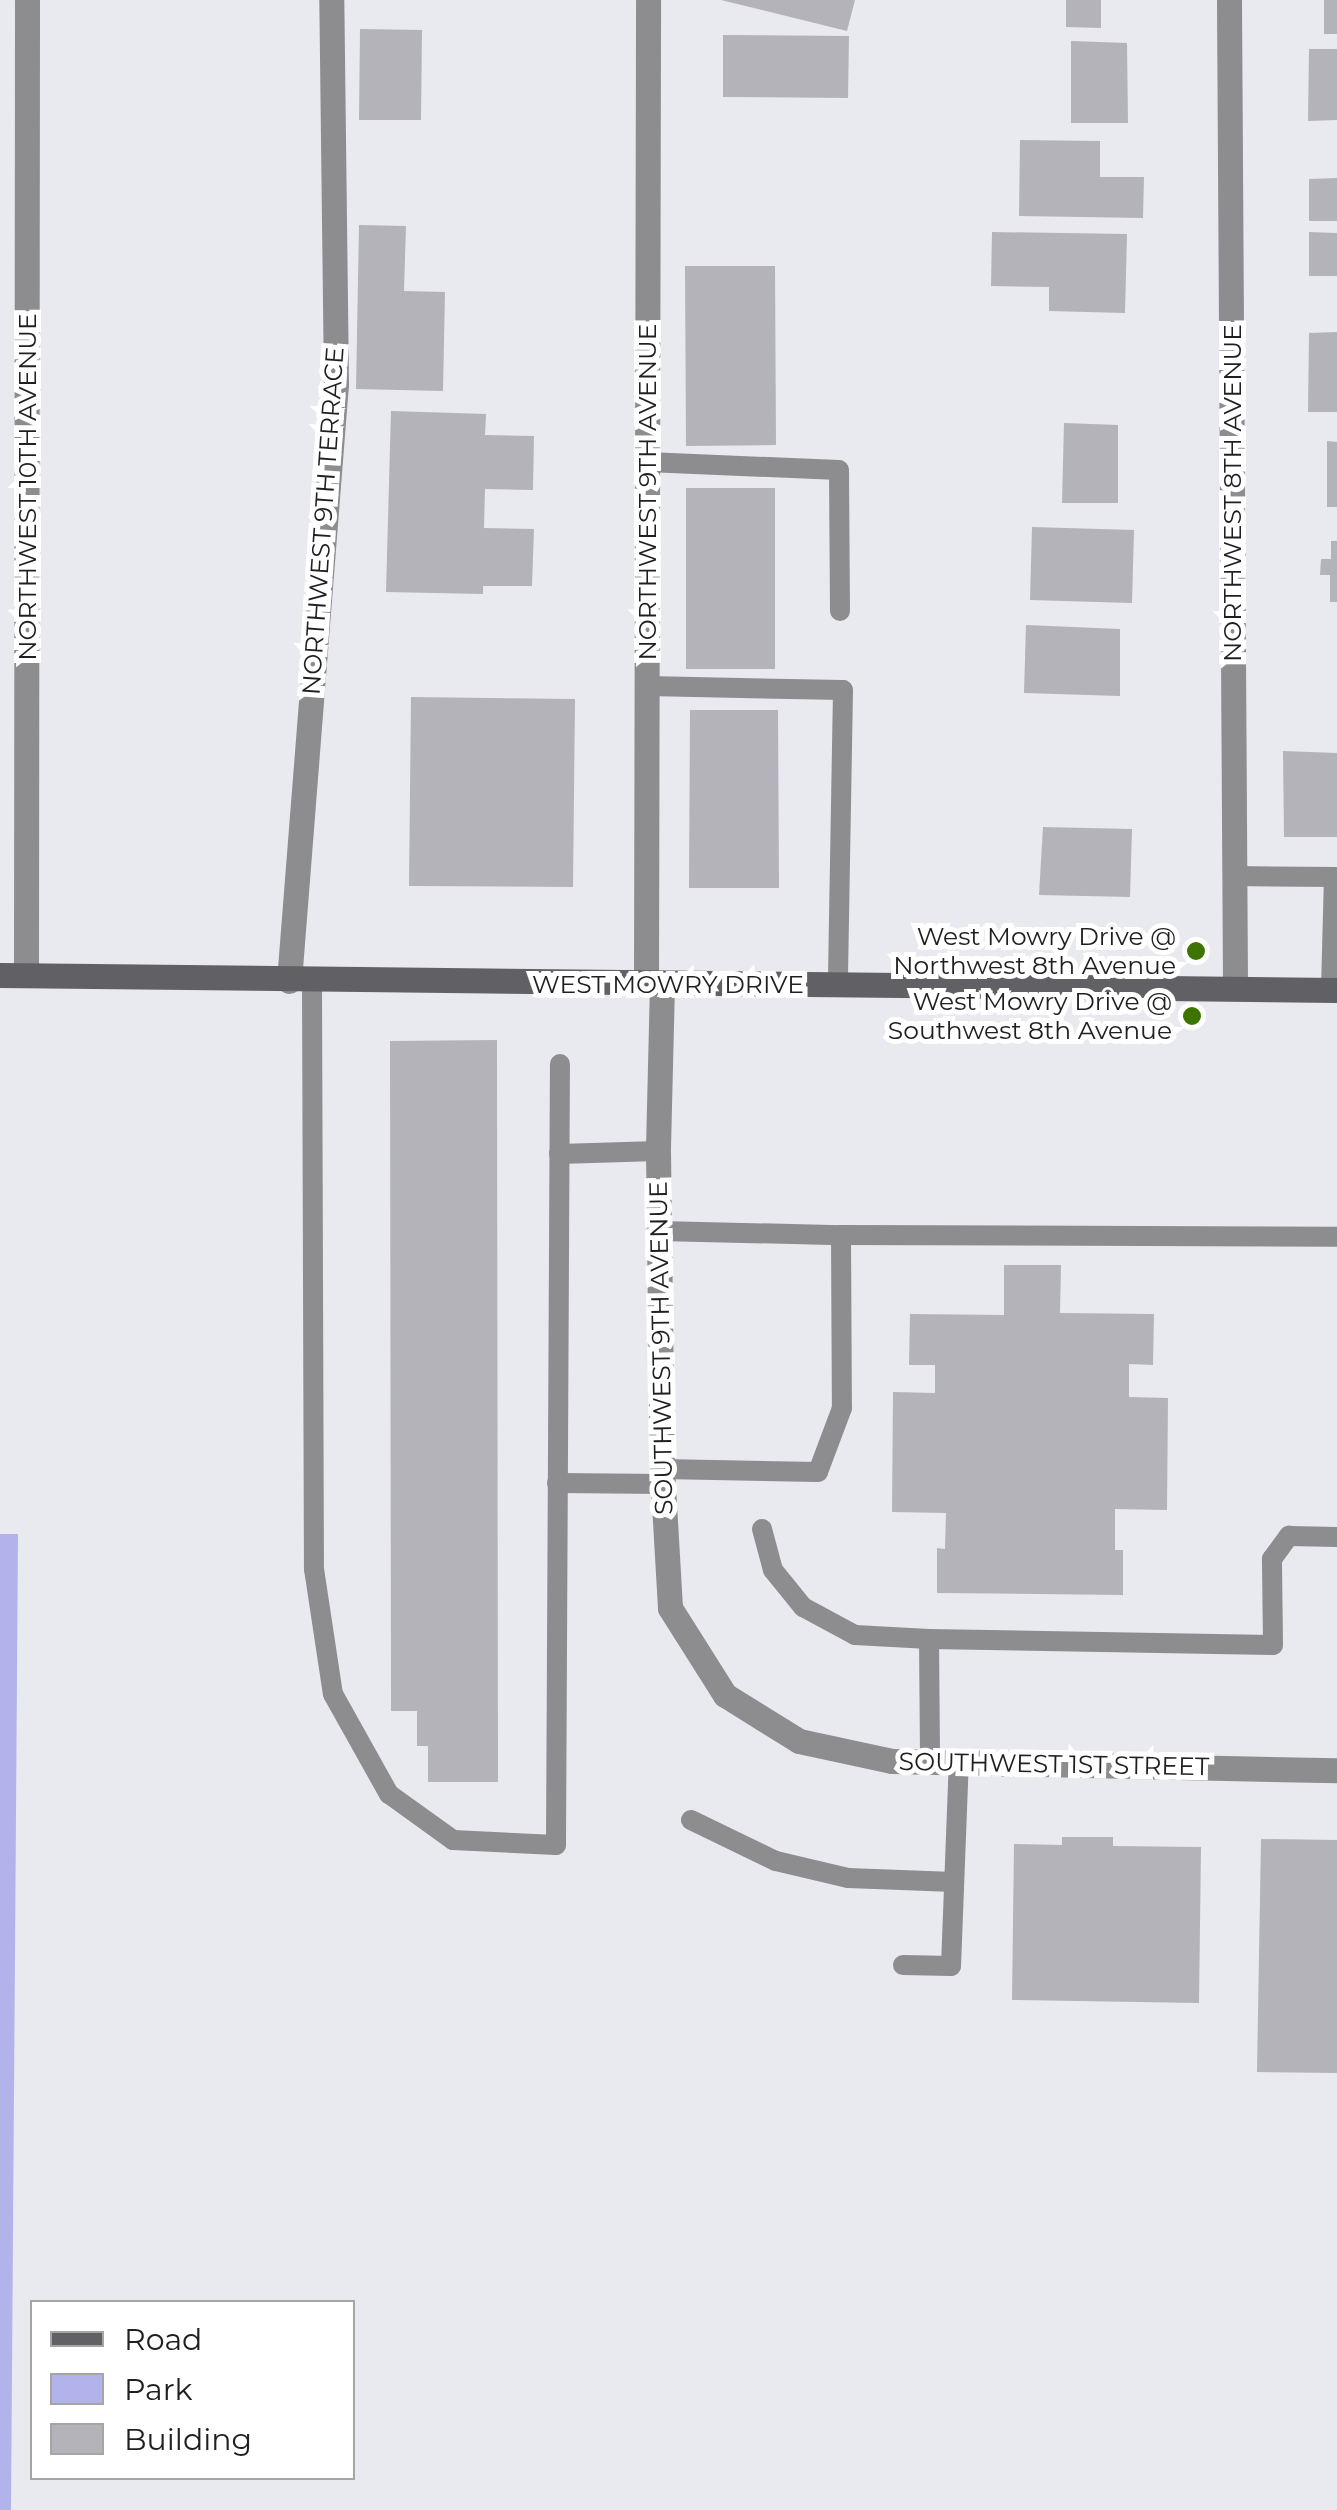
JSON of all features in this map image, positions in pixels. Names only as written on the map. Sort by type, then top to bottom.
[{"type":"street","name":"NORTHWEST 10TH AVENUE","points":[[13,975],[28,0]]},
{"type":"street","name":"NORTHWEST 9TH TERRACE","points":[[300,981],[336,384],[332,0]]},
{"type":"street","name":"NORTHWEST 9TH AVENUE","points":[[648,0],[647,686],[654,984]]},
{"type":"street","name":"NORTHWEST 8TH AVENUE","points":[[1230,0],[1234,986]]},
{"type":"street","name":"WEST MOWRY DRIVE","points":[[13,975],[1334,990]]},
{"type":"street","name":"SOUTHWEST 9TH AVENUE","points":[[654,984],[662,1477],[670,1608],[725,1695]]},
{"type":"street","name":"SOUTHWEST 1ST STREET","points":[[725,1695],[799,1741],[892,1761],[1337,1770]]},
{"type":"lane","points":[[647,462],[839,470],[840,611]]},
{"type":"lane","points":[[647,686],[843,690],[838,984]]},
{"type":"lane","points":[[1234,876],[1336,877],[1334,990]]},
{"type":"lane","points":[[300,981],[314,1570],[333,1694],[388,1794],[454,1840],[556,1845],[560,1064]]},
{"type":"lane","points":[[560,1154],[658,1151]]},
{"type":"lane","points":[[659,1231],[1337,1238]]},
{"type":"lane","points":[[557,1483],[818,1472],[842,1408],[841,1235]]},
{"type":"lane","points":[[762,1529],[773,1570],[803,1607],[855,1635],[1273,1645],[1272,1560],[1290,1536],[1337,1536]]},
{"type":"lane","points":[[929,1639],[930,1762]]},
{"type":"lane","points":[[903,1965],[951,1966],[959,1762]]},
{"type":"lane","points":[[691,1820],[776,1861],[848,1878],[954,1882]]},
{"type":"green space","points":[[0,1534],[18,1534],[11,2510],[0,2510]]},
{"type":"building","points":[[721,0],[855,0],[847,31]]},
{"type":"building","points":[[1066,0],[1101,0],[1101,28],[1066,27]]},
{"type":"building","points":[[1324,0],[1337,0],[1337,34],[1324,34]]},
{"type":"building","points":[[360,29],[422,30],[421,120],[359,120]]},
{"type":"building","points":[[723,35],[849,36],[848,98],[723,97]]},
{"type":"building","points":[[1071,41],[1127,43],[1128,123],[1071,123]]},
{"type":"building","points":[[1309,49],[1337,49],[1337,120],[1308,121]]},
{"type":"building","points":[[1020,140],[1100,141],[1100,177],[1144,177],[1143,218],[1019,216]]},
{"type":"building","points":[[1337,178],[1337,221],[1309,221],[1309,179]]},
{"type":"building","points":[[359,225],[406,226],[404,291],[445,292],[443,391],[356,389]]},
{"type":"building","points":[[992,232],[1127,234],[1125,313],[1049,311],[1049,287],[991,286]]},
{"type":"building","points":[[1309,232],[1337,233],[1337,276],[1309,276]]},
{"type":"building","points":[[685,266],[775,266],[776,445],[686,446]]},
{"type":"building","points":[[1337,332],[1337,412],[1308,412],[1309,333]]},
{"type":"building","points":[[391,411],[486,414],[485,435],[534,436],[533,490],[485,489],[484,528],[534,529],[532,586],[483,586],[483,594],[386,592]]},
{"type":"building","points":[[1064,423],[1118,425],[1118,503],[1062,503]]},
{"type":"building","points":[[1327,441],[1337,442],[1337,507],[1327,507]]},
{"type":"building","points":[[686,488],[775,488],[775,669],[686,669]]},
{"type":"building","points":[[1032,527],[1134,530],[1132,603],[1030,600]]},
{"type":"building","points":[[1331,541],[1337,541],[1337,602],[1330,602],[1330,575],[1320,575],[1321,559],[1331,559]]},
{"type":"building","points":[[1026,625],[1120,629],[1120,696],[1024,693]]},
{"type":"building","points":[[411,697],[575,699],[573,887],[409,886]]},
{"type":"building","points":[[690,710],[778,710],[779,888],[689,888]]},
{"type":"building","points":[[1283,751],[1337,753],[1337,837],[1284,837]]},
{"type":"building","points":[[1043,827],[1132,829],[1130,897],[1039,895]]},
{"type":"building","points":[[497,1040],[498,1782],[428,1782],[428,1746],[417,1746],[417,1711],[391,1711],[390,1041]]},
{"type":"building","points":[[1004,1265],[1061,1265],[1060,1313],[1154,1314],[1153,1365],[1129,1364],[1129,1397],[1168,1398],[1167,1510],[1115,1509],[1115,1550],[1123,1550],[1123,1595],[937,1593],[937,1548],[945,1549],[946,1513],[892,1512],[893,1392],[935,1393],[935,1365],[909,1365],[910,1314],[1004,1315]]},
{"type":"building","points":[[1062,1837],[1113,1837],[1113,1846],[1201,1847],[1199,2003],[1012,2000],[1014,1844],[1062,1845]]},
{"type":"building","points":[[1261,1839],[1337,1840],[1337,2073],[1257,2072]]},
{"type":"place","name":"West Mowry Drive @ Northwest 8th Avenue","points":[[1196,951]]},
{"type":"place","name":"West Mowry Drive @ Southwest 8th Avenue","points":[[1192,1016]]}]
